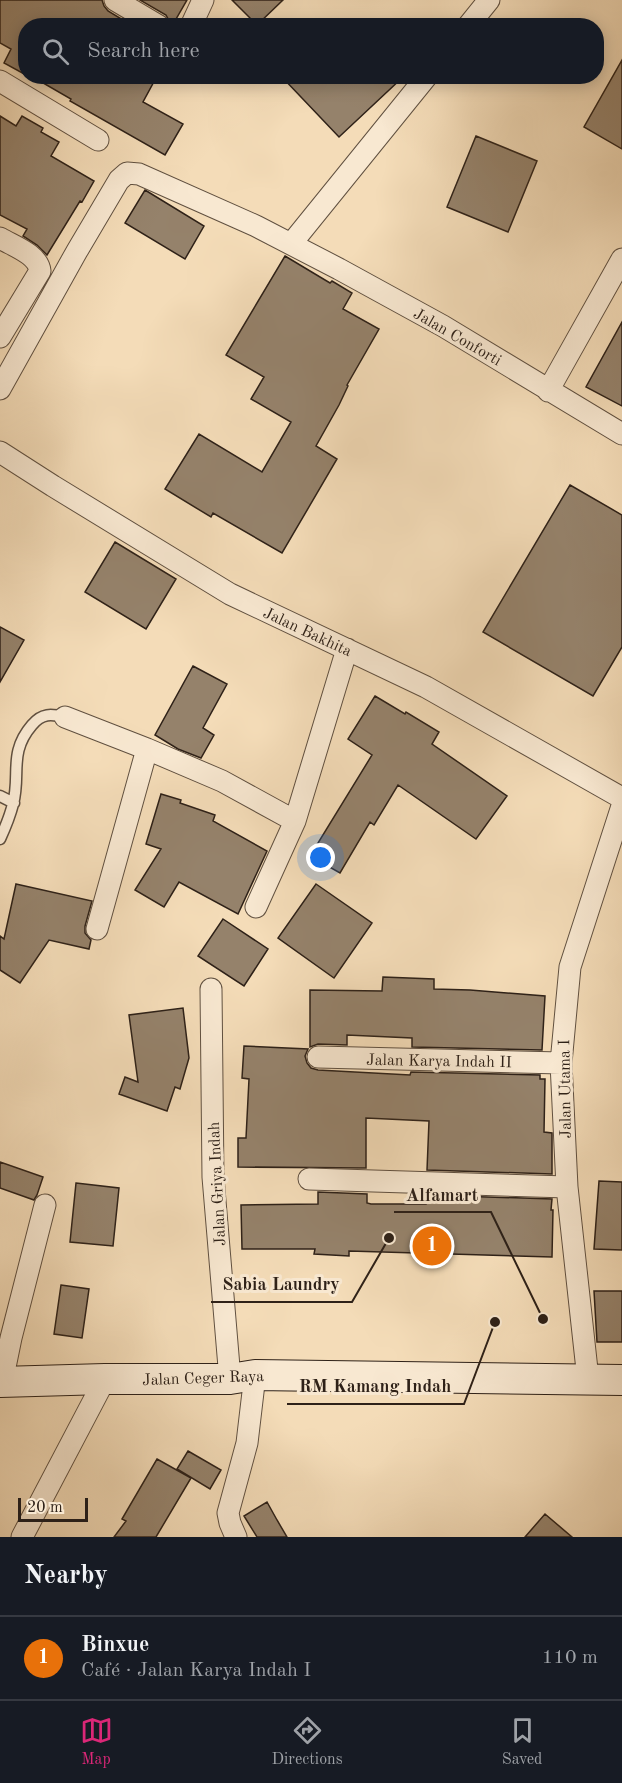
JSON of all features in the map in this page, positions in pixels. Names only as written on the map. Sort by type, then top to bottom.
[{"type":"main road","name":"Jalan Ceger Raya","points":[[1,1382],[243,1377],[622,1380]]},
{"type":"street","points":[[115,0],[145,18]]},
{"type":"street","points":[[194,18],[203,0]]},
{"type":"street","points":[[474,18],[489,0]]},
{"type":"street","points":[[0,81],[98,140]]},
{"type":"street","points":[[291,244],[421,84]]},
{"type":"street","name":"Jalan Conforti","points":[[0,388],[119,180],[128,173],[139,174],[291,244],[443,326],[622,434]]},
{"type":"street","points":[[0,238],[34,258],[39,264],[40,271],[0,336]]},
{"type":"street","points":[[548,391],[622,259]]},
{"type":"street","name":"Jalan Bakhita","points":[[0,452],[230,594],[426,687],[622,798]]},
{"type":"street","points":[[256,907],[295,821],[347,649]]},
{"type":"street","points":[[65,717],[147,749],[222,782],[295,821]]},
{"type":"street","points":[[97,929],[147,749]]},
{"type":"street","name":"Jalan Utama I","points":[[588,1379],[567,1187],[561,1063],[570,967],[622,806]]},
{"type":"street","name":"Jalan Griya Indah","points":[[211,989],[213,1177],[243,1377],[247,1443],[228,1513],[236,1537]]},
{"type":"street","name":"Jalan Karya Indah II","points":[[318,1057],[561,1063]]},
{"type":"street","points":[[309,1179],[567,1187]]},
{"type":"street","points":[[1,1382],[45,1205]]},
{"type":"street","points":[[24,1536],[105,1379]]},
{"type":"lane","points":[[0,839],[14,803],[17,751],[24,735],[36,720],[51,714],[65,717]]},
{"type":"lane","points":[[0,796],[14,803]]},
{"type":"building","points":[[0,0],[102,0],[108,11],[120,18],[18,18],[18,71],[4,63],[11,49],[0,43]]},
{"type":"building","points":[[140,0],[187,0],[177,18],[168,18]]},
{"type":"building","points":[[232,0],[283,0],[264,18],[250,18]]},
{"type":"building","points":[[622,60],[622,149],[584,127]]},
{"type":"building","points":[[45,84],[153,84],[143,102],[183,124],[165,155],[70,101],[71,99]]},
{"type":"building","points":[[289,84],[395,84],[339,137]]},
{"type":"building","points":[[0,116],[16,126],[22,116],[43,128],[41,132],[59,142],[51,156],[94,181],[47,255],[23,236],[27,229],[0,215]]},
{"type":"building","points":[[476,136],[537,161],[508,232],[447,207]]},
{"type":"building","points":[[145,190],[204,226],[185,259],[125,223]]},
{"type":"building","points":[[285,256],[330,283],[332,281],[352,293],[343,309],[379,329],[316,446],[337,459],[282,553],[213,513],[211,517],[165,489],[199,434],[262,472],[291,422],[251,399],[264,377],[226,355]]},
{"type":"building","points":[[622,322],[622,406],[586,387]]},
{"type":"building","points":[[570,485],[622,515],[622,647],[593,696],[483,632]]},
{"type":"building","points":[[115,542],[176,579],[146,629],[85,592]]},
{"type":"building","points":[[0,627],[24,640],[0,682]]},
{"type":"building","points":[[193,666],[227,684],[203,728],[214,735],[201,758],[178,749],[155,735]]},
{"type":"building","points":[[375,696],[439,732],[432,744],[507,796],[476,839],[398,785],[374,825],[370,822],[340,873],[310,856],[372,755],[348,739]]},
{"type":"building","points":[[161,794],[215,815],[213,821],[267,851],[238,914],[179,882],[164,907],[135,890],[161,849],[146,844]]},
{"type":"building","points":[[16,884],[92,901],[85,926],[85,933],[91,940],[89,949],[49,940],[20,983],[0,970],[0,936],[4,939]]},
{"type":"building","points":[[316,884],[372,923],[334,978],[278,938]]},
{"type":"building","points":[[223,919],[268,949],[244,986],[198,956]]},
{"type":"building","points":[[383,977],[434,979],[434,989],[545,996],[542,1050],[412,1047],[412,1038],[347,1035],[347,1045],[318,1044],[310,1047],[310,990],[382,991]]},
{"type":"building","points":[[183,1008],[189,1058],[180,1089],[175,1087],[167,1111],[119,1094],[125,1077],[138,1082],[129,1015]]},
{"type":"building","points":[[244,1046],[308,1049],[305,1056],[307,1063],[311,1068],[318,1070],[410,1075],[411,1072],[540,1075],[540,1079],[545,1079],[544,1132],[552,1133],[552,1174],[427,1170],[429,1121],[366,1118],[366,1168],[238,1167],[238,1138],[246,1138],[249,1079],[242,1078]]},
{"type":"building","points":[[0,1162],[43,1177],[34,1200],[0,1188]]},
{"type":"building","points":[[599,1181],[622,1182],[622,1250],[594,1249]]},
{"type":"building","points":[[76,1183],[119,1188],[113,1246],[70,1242]]},
{"type":"building","points":[[318,1192],[367,1194],[367,1203],[371,1204],[426,1204],[426,1195],[552,1199],[552,1257],[349,1251],[349,1256],[314,1254],[315,1249],[242,1249],[241,1205],[318,1204]]},
{"type":"building","points":[[61,1285],[89,1289],[82,1338],[54,1334]]},
{"type":"building","points":[[594,1291],[622,1291],[622,1342],[597,1342]]},
{"type":"building","points":[[188,1451],[221,1470],[210,1489],[177,1469]]},
{"type":"building","points":[[157,1459],[191,1478],[156,1537],[114,1537],[126,1521],[122,1519]]},
{"type":"building","points":[[267,1502],[287,1537],[257,1537],[244,1516]]},
{"type":"building","points":[[545,1514],[572,1537],[525,1537]]},
{"type":"place","name":"Sabia Laundry","points":[[389,1238]]},
{"type":"place","name":"Binxue","points":[[432,1246]]},
{"type":"place","name":"Alfamart","points":[[543,1319]]},
{"type":"place","name":"RM Kamang Indah","points":[[495,1322]]}]
